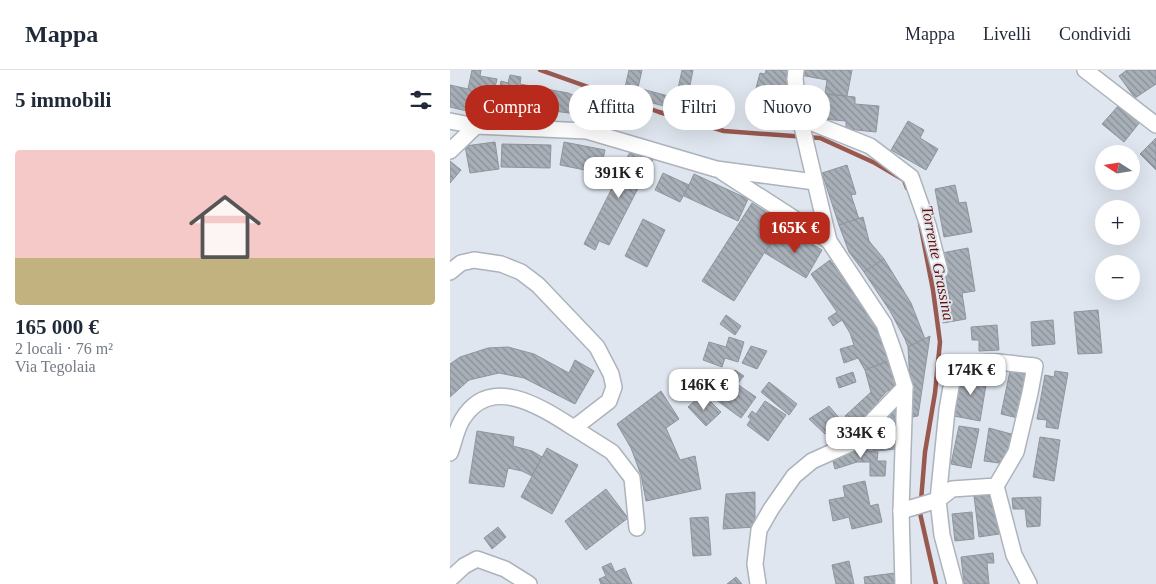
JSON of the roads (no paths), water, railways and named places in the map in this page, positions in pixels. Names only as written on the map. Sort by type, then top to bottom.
[{"type":"street","points":[[796,70],[796,85]]},
{"type":"street","points":[[1085,70],[1156,125]]},
{"type":"street","points":[[450,121],[465,124]]},
{"type":"street","points":[[559,129],[587,130],[716,169],[815,182]]},
{"type":"street","points":[[450,151],[472,130]]},
{"type":"street","points":[[803,130],[829,241],[884,324],[904,387],[905,510],[903,584]]},
{"type":"street","points":[[821,130],[870,146],[911,177],[928,224],[940,271]]},
{"type":"street","points":[[716,169],[829,241]]},
{"type":"street","points":[[450,272],[461,263],[474,260],[501,264],[521,272],[538,285],[597,347],[611,374],[614,387],[609,401],[574,428]]},
{"type":"street","points":[[955,584],[934,502],[955,364],[998,362],[1034,366],[1030,393],[1016,452],[996,486],[1014,555],[1029,584]]},
{"type":"street","points":[[758,584],[755,564],[759,530],[794,476],[812,461],[850,444],[904,387]]},
{"type":"street","points":[[450,453],[462,420],[478,402],[491,397],[505,397],[522,400],[543,408],[612,452],[632,478],[637,528]]},
{"type":"street","points":[[905,510],[934,502],[952,489],[996,486]]},
{"type":"street","points":[[450,579],[470,561],[477,559],[505,569],[529,584]]},
{"type":"waterway","name":"Torrente Grassina","points":[[540,70],[659,112],[724,131],[820,138],[875,163],[904,180],[907,188]]},
{"type":"waterway","name":"Torrente Grassina","points":[[920,223],[933,290],[940,342],[935,393],[925,452],[920,513],[936,584]]}]
